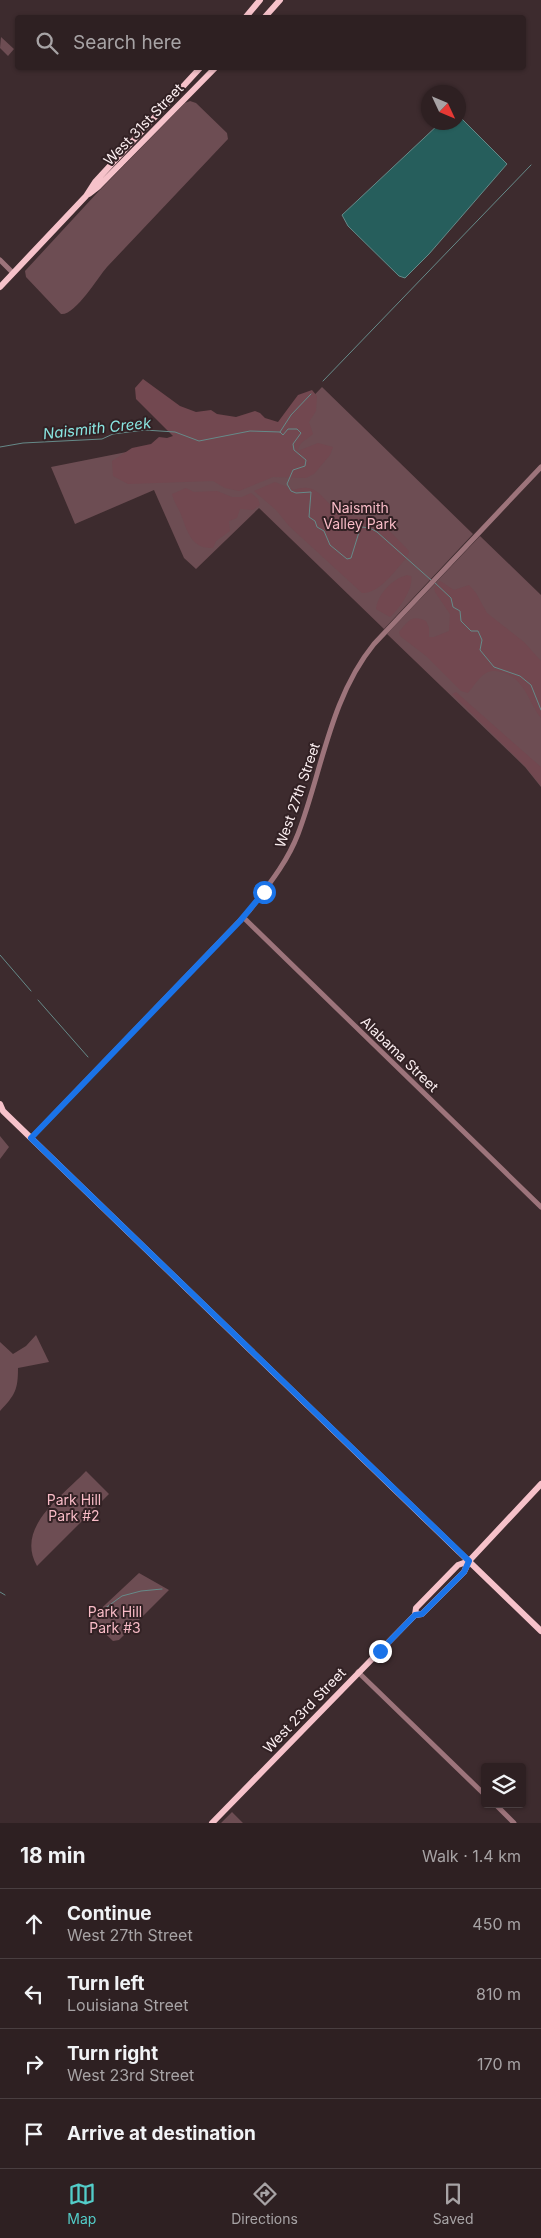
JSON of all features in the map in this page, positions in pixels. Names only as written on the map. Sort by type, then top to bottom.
[{"type":"main road","points":[[247,15],[260,0]]},
{"type":"main road","points":[[267,15],[280,0]]},
{"type":"main road","points":[[252,9],[254,15]]},
{"type":"main road","name":"West 31st Street","points":[[0,287],[86,196],[95,182],[198,70]]},
{"type":"main road","name":"West 31st Street","points":[[86,196],[98,188],[213,70]]},
{"type":"main road","points":[[0,1104],[2,1111],[541,1631]]},
{"type":"main road","name":"West 23rd Street","points":[[212,1823],[415,1615],[416,1608],[441,1582],[458,1565],[469,1561],[541,1484]]},
{"type":"street","points":[[0,260],[13,273]]},
{"type":"street","name":"West 27th Street","points":[[31,1138],[242,917],[278,872],[295,842],[345,689],[353,674],[374,644],[541,467]]},
{"type":"street","name":"Alabama Street","points":[[242,917],[541,1207]]},
{"type":"street","points":[[358,1672],[481,1790]]},
{"type":"street","points":[[499,1808],[514,1823]]},
{"type":"green space","points":[[1,37],[14,49],[8,56],[0,48]]},
{"type":"green space","points":[[190,101],[196,103],[227,133],[228,139],[107,267],[79,303],[67,313],[61,314],[26,277],[25,271],[97,193],[185,103]]},
{"type":"green space","name":"Naismith Valley Park","points":[[322,387],[473,534],[384,629],[259,508],[196,569],[184,558],[154,490],[75,524],[51,467],[187,440],[231,482]]},
{"type":"green space","points":[[480,536],[541,595],[541,787],[525,767],[387,634]]},
{"type":"green space","points":[[0,1136],[9,1147],[0,1159]]},
{"type":"green space","points":[[36,1335],[49,1362],[18,1368],[15,1392],[0,1411],[0,1342],[13,1354],[26,1346]]},
{"type":"green space","name":"Park Hill Park #2","points":[[86,1471],[109,1494],[37,1566],[32,1552],[32,1538],[37,1526],[54,1502]]},
{"type":"green space","name":"Park Hill Park #3","points":[[139,1573],[169,1590],[119,1640],[113,1641],[90,1619]]},
{"type":"green space","points":[[232,1812],[243,1823],[221,1823]]},
{"type":"shaded area","points":[[143,379],[180,406],[196,412],[211,410],[217,414],[236,417],[255,411],[265,418],[278,422],[298,395],[312,390],[317,396],[316,411],[309,422],[313,434],[302,443],[298,451],[318,443],[333,447],[330,455],[314,474],[306,478],[273,477],[239,491],[225,488],[213,481],[128,484],[113,476],[112,461],[132,448],[151,444],[159,437],[167,438],[173,436],[136,399],[135,388]]},
{"type":"shaded area","points":[[275,482],[294,490],[309,488],[315,490],[333,508],[343,514],[374,520],[393,534],[409,551],[408,556],[382,585],[369,592],[362,593],[254,491]]},
{"type":"shaded area","points":[[186,488],[194,492],[217,491],[232,497],[242,497],[251,493],[258,499],[260,505],[253,510],[240,509],[237,518],[229,521],[230,531],[216,541],[213,548],[205,547],[194,542],[190,537],[172,494]]},
{"type":"shaded area","points":[[407,575],[411,576],[410,586],[405,598],[394,613],[390,617],[376,609],[377,603],[387,588],[396,580]]},
{"type":"shaded area","points":[[440,581],[454,590],[469,585],[476,593],[487,613],[524,642],[541,661],[541,718],[516,679],[498,671],[492,671],[481,677],[468,693],[461,691],[426,656],[400,636],[399,632],[408,622],[417,618],[426,621],[429,628],[429,637],[449,631],[450,614],[434,588]]},
{"type":"shaded area","points":[[456,692],[541,767],[541,786],[526,767],[452,694]]},
{"type":"water","points":[[466,123],[507,164],[429,254],[405,278],[399,276],[348,226],[342,215],[433,130],[466,130]]},
{"type":"waterway","points":[[323,381],[531,165]]},
{"type":"waterway","points":[[280,432],[291,415],[311,394]]},
{"type":"waterway","name":"Naismith Creek","points":[[0,447],[23,443],[102,439],[113,434],[145,430],[175,432],[199,441],[250,431],[280,432],[283,435],[288,429],[297,429],[301,433],[293,444],[294,450],[306,460],[305,466],[293,470],[287,484],[291,491],[296,493],[311,492],[309,517],[315,521],[317,527],[324,531],[330,545],[347,559],[351,558],[360,529],[362,527],[370,528],[431,580]]},
{"type":"waterway","name":"Naismith Creek","points":[[434,582],[451,598],[453,607],[460,611],[461,621],[471,631],[478,631],[482,640],[480,650],[494,667],[520,676],[531,685],[541,710]]},
{"type":"waterway","points":[[0,955],[31,991]]},
{"type":"waterway","points":[[38,1000],[88,1057]]},
{"type":"waterway","points":[[97,1614],[122,1596],[141,1591],[162,1589]]},
{"type":"waterway","points":[[0,1592],[5,1595]]},
{"type":"route","points":[[264,892],[240,921],[215,944],[31,1138],[469,1561],[464,1572],[422,1614],[415,1615],[380,1651]]}]
